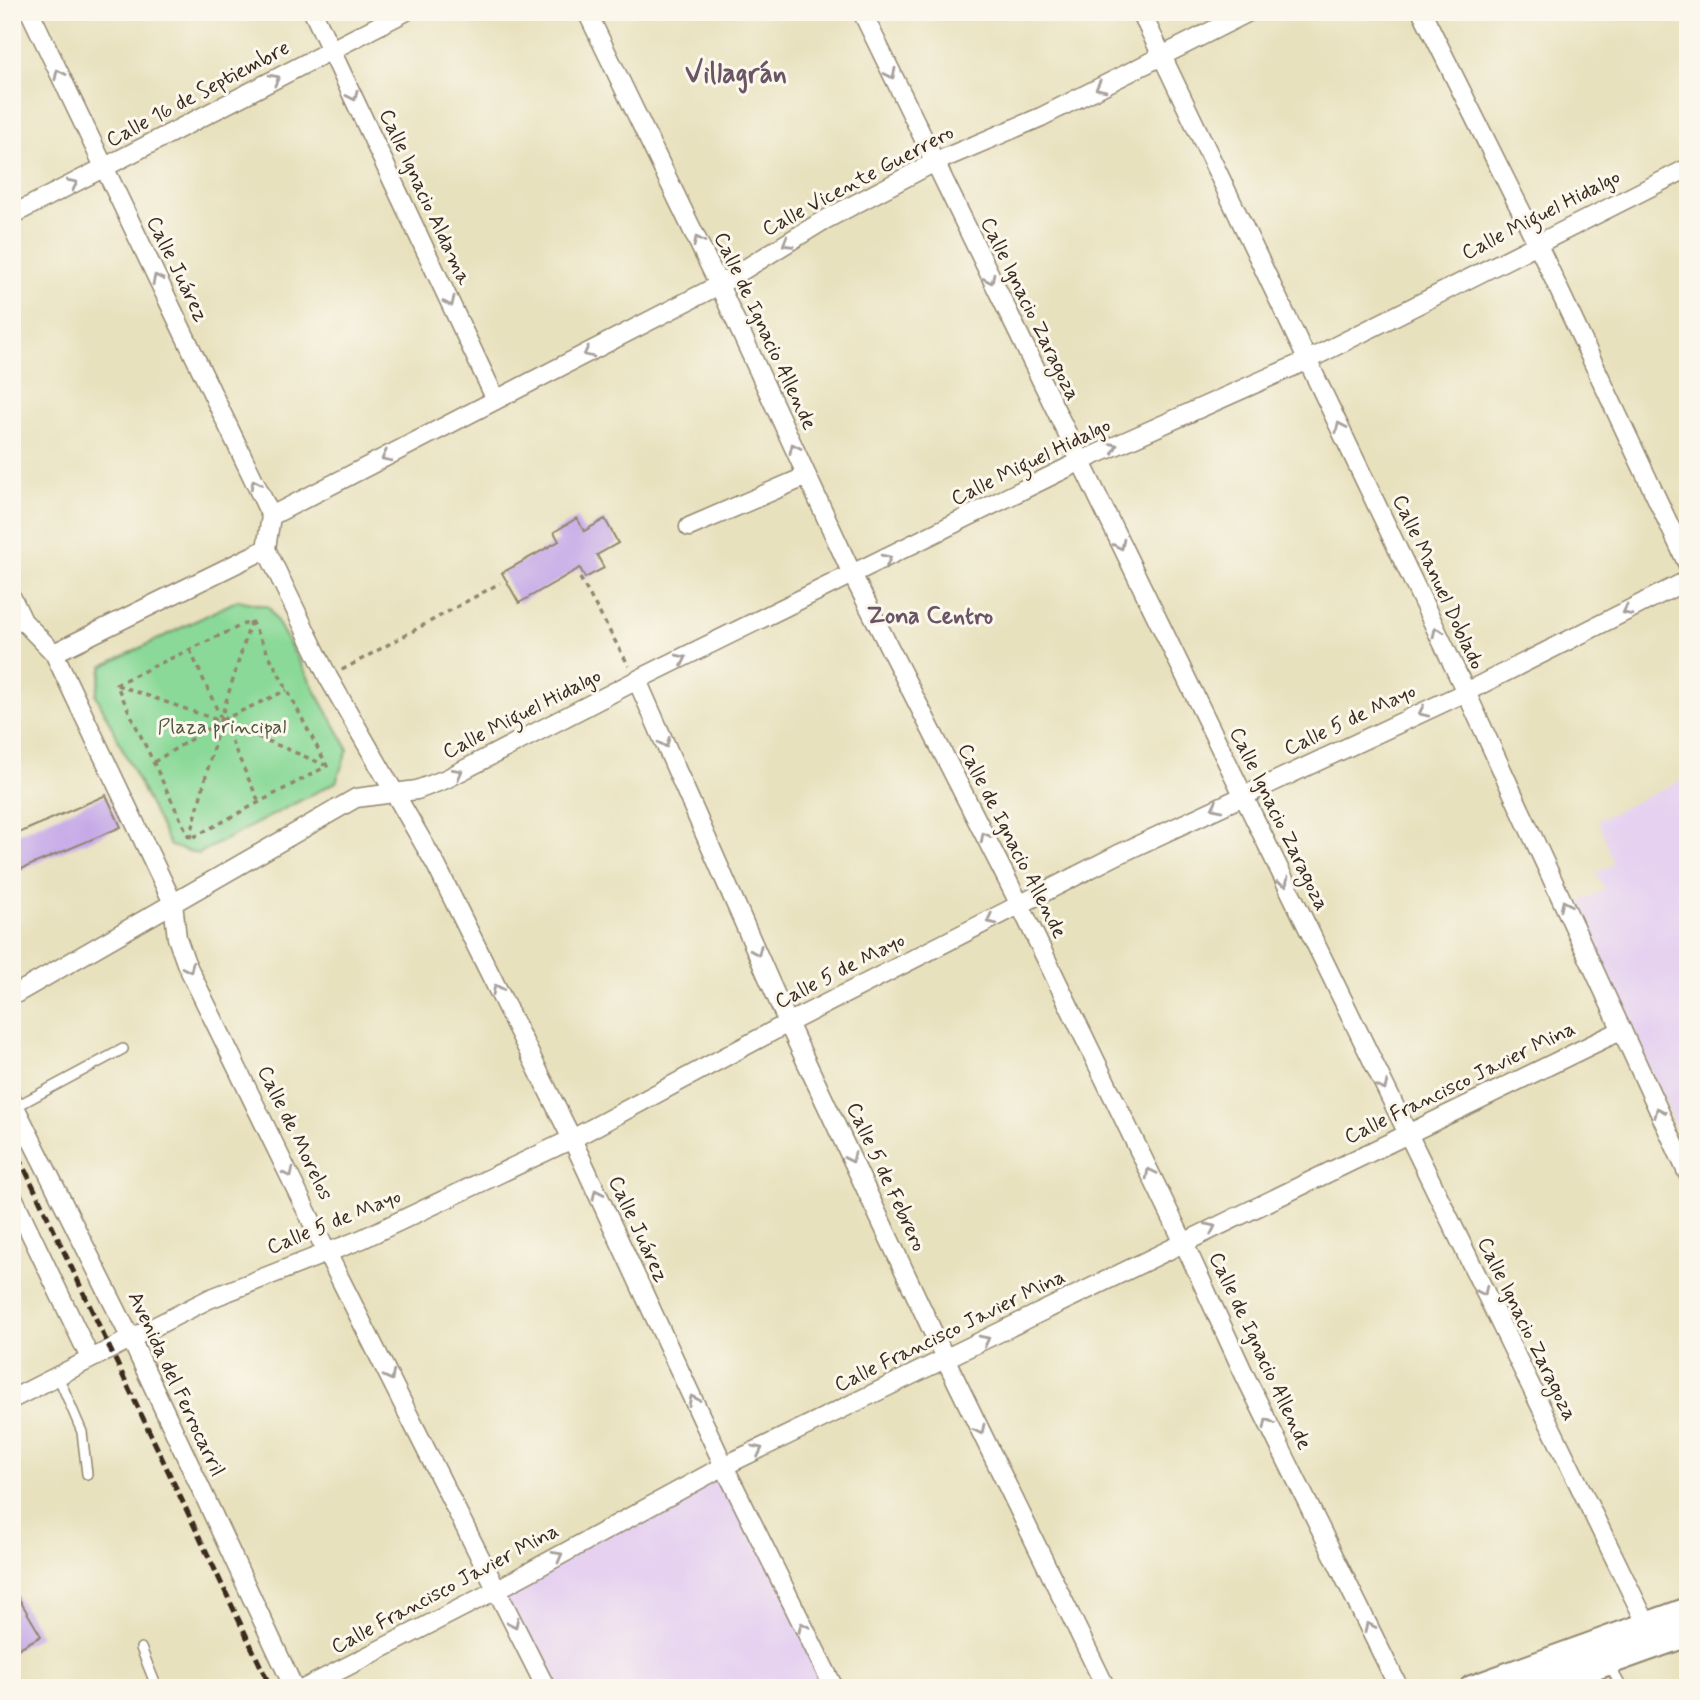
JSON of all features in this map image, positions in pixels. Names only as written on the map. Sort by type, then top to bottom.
[{"type":"main road","points":[[1472,1688],[1603,1653],[1652,1635],[1688,1610]]},
{"type":"main road","points":[[1652,1635],[1688,1634]]},
{"type":"main road","points":[[1537,1688],[1603,1653]]},
{"type":"street","name":"Calle Juárez","points":[[30,12],[271,516]]},
{"type":"street","name":"Calle Ignacio Aldama","points":[[313,12],[496,400]]},
{"type":"street","name":"Calle 16 de Septiembre","points":[[12,215],[405,12]]},
{"type":"street","name":"Calle de Ignacio Allende","points":[[587,12],[719,285],[853,576],[1020,905],[1183,1241],[1245,1377],[1399,1688]]},
{"type":"street","name":"Calle Ignacio Zaragoza","points":[[862,12],[933,163],[1652,1635]]},
{"type":"street","name":"Calle Manuel Doblado","points":[[1141,12],[1465,692],[1688,1174]]},
{"type":"street","name":"Calle Vicente Guerrero","points":[[271,516],[719,285],[821,222],[933,163],[1041,117],[1249,12]]},
{"type":"street","points":[[1422,12],[1537,243],[1688,565]]},
{"type":"street","name":"Calle Miguel Hidalgo","points":[[173,902],[356,798],[417,790],[446,779],[637,680],[853,576],[1079,462],[1308,360],[1688,168]]},
{"type":"street","points":[[689,527],[807,476]]},
{"type":"street","points":[[54,653],[266,548],[271,516]]},
{"type":"street","name":"Calle Juárez","points":[[266,548],[328,677],[436,865],[572,1139],[723,1466],[834,1688]]},
{"type":"street","name":"Calle 5 de Mayo","points":[[12,1399],[209,1299],[362,1239],[572,1139],[788,1023],[1020,905],[1242,794],[1465,692],[1688,580]]},
{"type":"street","name":"Calle de Morelos","points":[[12,598],[18,624],[54,653],[173,902],[177,938],[186,963],[327,1252],[546,1688]]},
{"type":"street","name":"Calle 5 de Febrero","points":[[637,680],[788,1023],[946,1360],[1106,1688]]},
{"type":"street","points":[[12,996],[173,902]]},
{"type":"street","name":"Calle Francisco Javier Mina","points":[[305,1688],[498,1589],[723,1466],[1622,1030]]},
{"type":"street","name":"Avenida del Ferrocarril","points":[[14,1104],[130,1337],[294,1688]]},
{"type":"street","points":[[12,1195],[90,1358]]},
{"type":"lane","points":[[14,1104],[123,1049]]},
{"type":"lane","points":[[58,1376],[82,1432],[87,1474]]},
{"type":"lane","points":[[141,1648],[158,1688]]},
{"type":"lane","points":[[1603,1653],[1622,1688]]},
{"type":"path","points":[[580,578],[637,680]]},
{"type":"path","points":[[328,677],[500,583]]},
{"type":"path","points":[[116,684],[251,621]]},
{"type":"path","points":[[251,621],[327,766]]},
{"type":"path","points":[[190,839],[220,721],[251,621]]},
{"type":"path","points":[[190,650],[258,802]]},
{"type":"path","points":[[116,684],[220,721],[327,766]]},
{"type":"path","points":[[116,684],[190,839]]},
{"type":"path","points":[[153,763],[220,721],[287,690]]},
{"type":"path","points":[[190,839],[327,766]]},
{"type":"shaded area","points":[[1688,777],[1688,1154],[1576,904],[1605,889],[1596,873],[1614,864],[1598,820]]},
{"type":"shaded area","points":[[724,1466],[832,1688],[546,1688],[498,1589]]},
{"type":"green space","name":"Plaza principal","points":[[238,600],[269,607],[348,749],[336,782],[198,854],[170,846],[96,695],[103,666]]},
{"type":"building","points":[[577,518],[584,531],[605,519],[618,543],[597,555],[604,568],[585,578],[580,568],[519,603],[502,573],[559,541],[554,532]]},
{"type":"building","points":[[106,795],[121,827],[12,873],[12,836]]},
{"type":"building","points":[[12,1587],[41,1636],[12,1652]]},
{"type":"railway","points":[[12,1142],[271,1688]]},
{"type":"district","name":"Villagrán","points":[[736,74]]},
{"type":"district","name":"Zona Centro","points":[[930,616]]}]
